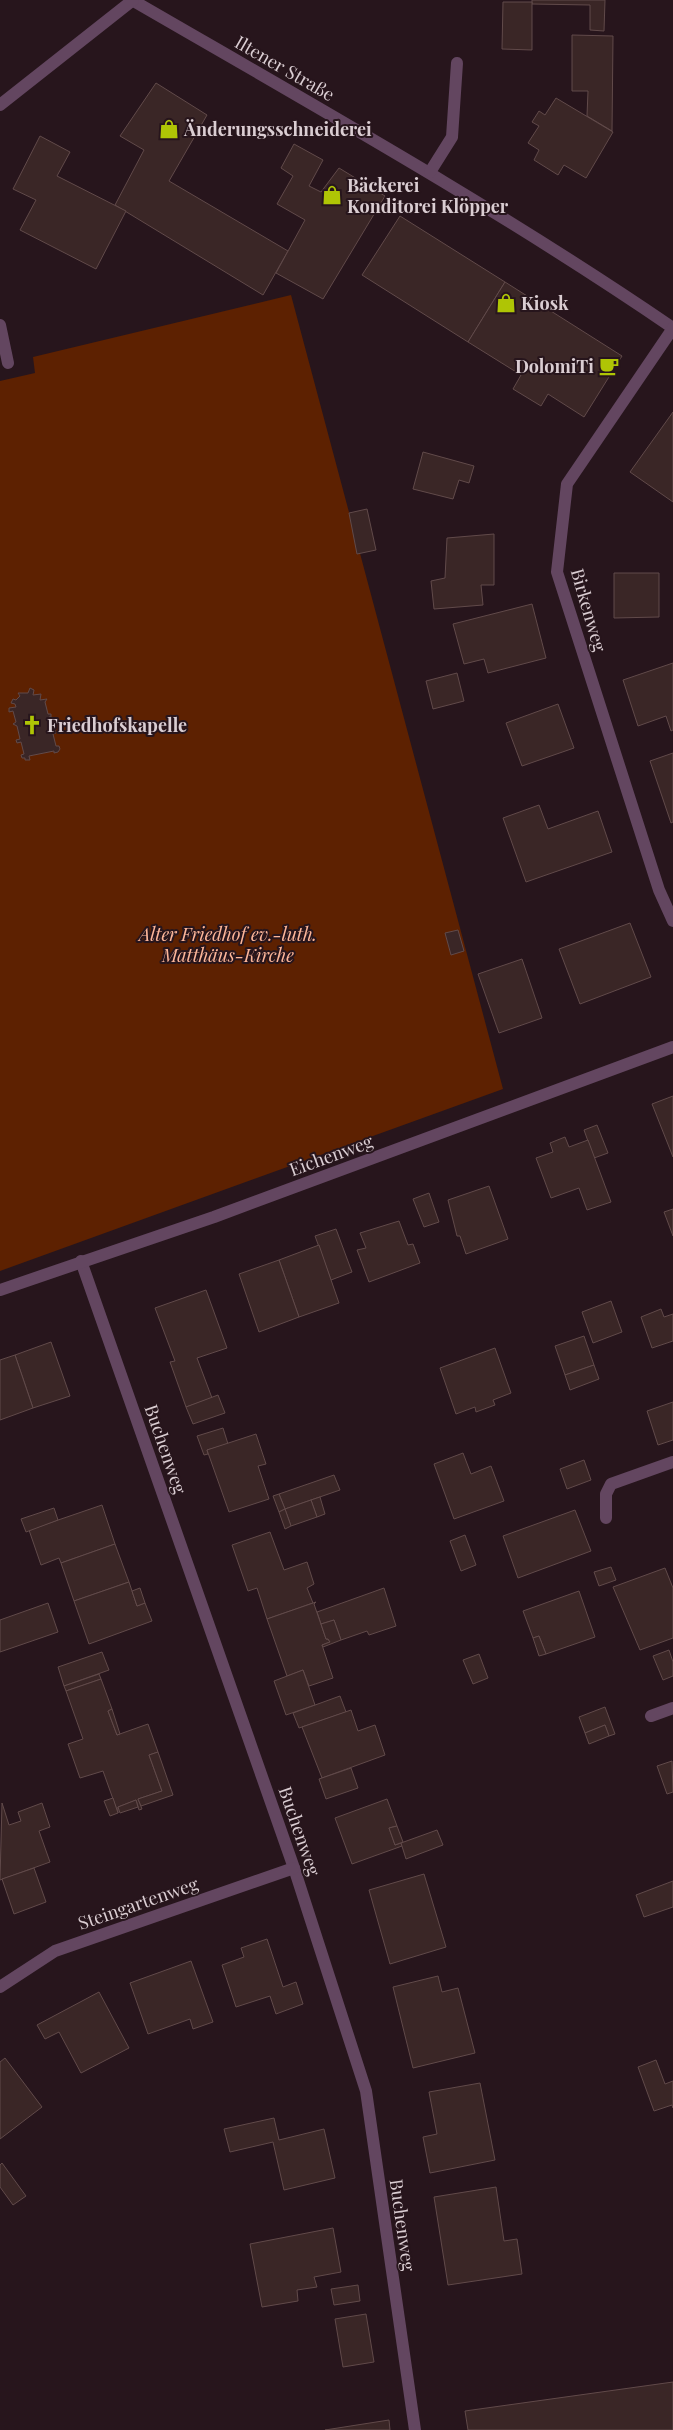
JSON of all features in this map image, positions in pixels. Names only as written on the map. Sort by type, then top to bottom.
[{"type":"street","points":[[0,105],[133,0]]},
{"type":"street","name":"Iltener Straße","points":[[133,0],[430,172],[614,287],[673,328]]},
{"type":"street","points":[[430,172],[452,137],[457,63]]},
{"type":"street","points":[[0,325],[8,363]]},
{"type":"street","name":"Birkenweg","points":[[673,328],[567,484],[558,572],[659,890],[673,920]]},
{"type":"street","name":"Eichenweg","points":[[0,1290],[214,1217],[673,1047]]},
{"type":"street","name":"Buchenweg","points":[[81,1261],[294,1868],[366,2091],[415,2430]]},
{"type":"street","points":[[606,1518],[606,1494],[612,1484],[673,1462]]},
{"type":"street","points":[[652,1716],[673,1708]]},
{"type":"street","name":"Steingartenweg","points":[[0,1987],[55,1951],[294,1868]]},
{"type":"green space","name":"Alter Friedhof ev.-luth. Matthäus-Kirche","points":[[291,295],[503,1089],[0,1271],[0,381],[35,373],[33,357]]},
{"type":"building","points":[[532,0],[605,0],[604,31],[590,30],[590,5],[532,4]]},
{"type":"building","points":[[503,2],[532,2],[532,50],[502,49]]},
{"type":"building","points":[[572,35],[613,36],[612,131],[587,116],[588,91],[572,91]]},
{"type":"building","points":[[156,83],[207,115],[169,181],[288,251],[263,295],[115,205],[144,150],[120,136]]},
{"type":"building","points":[[556,98],[613,132],[586,178],[564,165],[558,175],[534,160],[539,150],[528,143],[539,126],[532,122],[539,111],[545,115]]},
{"type":"building","points":[[40,136],[70,152],[57,176],[126,211],[96,269],[20,230],[36,200],[13,189]]},
{"type":"building","points":[[294,144],[323,160],[309,186],[321,192],[339,168],[385,196],[323,299],[276,273],[305,220],[277,204],[293,176],[281,168]]},
{"type":"building","points":[[400,216],[505,282],[468,342],[362,275]]},
{"type":"building","points":[[505,282],[622,356],[584,417],[548,394],[541,406],[513,389],[521,375],[468,342]]},
{"type":"building","points":[[673,412],[673,502],[630,472]]},
{"type":"building","points":[[423,452],[474,466],[469,483],[459,480],[453,499],[413,489]]},
{"type":"building","points":[[367,509],[376,550],[357,554],[349,513]]},
{"type":"building","points":[[494,534],[494,585],[481,585],[483,605],[434,609],[431,581],[445,578],[447,538]]},
{"type":"building","points":[[614,573],[659,573],[659,617],[614,618]]},
{"type":"building","points":[[532,604],[546,658],[488,673],[484,659],[464,664],[453,624]]},
{"type":"building","points":[[673,663],[673,730],[671,731],[666,716],[638,726],[623,680]]},
{"type":"building","points":[[457,673],[464,701],[433,709],[426,681]]},
{"type":"building","name":"Friedhofskapelle","points":[[30,688],[34,690],[33,695],[41,694],[40,700],[47,699],[45,702],[48,714],[51,714],[51,717],[49,717],[53,730],[56,733],[53,734],[56,746],[59,746],[60,749],[54,753],[54,751],[29,756],[30,760],[25,760],[21,755],[24,754],[21,742],[17,743],[16,740],[20,739],[17,726],[13,724],[16,722],[13,711],[9,712],[9,708],[16,707],[15,704],[11,703],[13,699],[16,700],[20,696],[18,693],[28,693]]},
{"type":"building","points":[[558,704],[574,748],[522,766],[506,723]]},
{"type":"building","points":[[673,753],[673,822],[671,823],[650,761]]},
{"type":"building","points":[[539,805],[548,829],[598,811],[612,852],[526,882],[503,818]]},
{"type":"building","points":[[630,923],[651,977],[580,1004],[559,949]]},
{"type":"building","points":[[458,930],[464,951],[451,955],[445,933]]},
{"type":"building","points":[[522,959],[542,1018],[499,1033],[478,974]]},
{"type":"building","points":[[673,1096],[673,1157],[652,1104]]},
{"type":"building","points":[[597,1125],[608,1153],[594,1158],[584,1130]]},
{"type":"building","points":[[565,1137],[569,1147],[588,1140],[611,1202],[587,1210],[579,1188],[551,1198],[536,1158],[553,1152],[550,1143]]},
{"type":"building","points":[[489,1186],[508,1239],[466,1254],[460,1236],[457,1236],[448,1200]]},
{"type":"building","points":[[429,1193],[439,1222],[424,1227],[413,1199]]},
{"type":"building","points":[[673,1209],[673,1236],[664,1212]]},
{"type":"building","points":[[399,1221],[408,1245],[413,1244],[420,1263],[369,1282],[357,1250],[366,1248],[360,1233]]},
{"type":"building","points":[[336,1229],[352,1272],[331,1280],[315,1236]]},
{"type":"building","points":[[319,1245],[339,1303],[299,1317],[279,1260]]},
{"type":"building","points":[[279,1260],[299,1317],[259,1332],[239,1274]]},
{"type":"building","points":[[206,1290],[227,1348],[197,1358],[212,1398],[186,1407],[170,1362],[175,1361],[155,1308]]},
{"type":"building","points":[[611,1301],[622,1332],[593,1343],[582,1312]]},
{"type":"building","points":[[661,1309],[664,1317],[673,1314],[673,1341],[652,1348],[641,1317]]},
{"type":"building","points":[[584,1336],[594,1365],[565,1375],[555,1346]]},
{"type":"building","points":[[51,1342],[70,1396],[33,1408],[15,1355]]},
{"type":"building","points":[[495,1348],[511,1393],[493,1400],[495,1405],[476,1412],[475,1407],[456,1414],[440,1368]]},
{"type":"building","points":[[15,1355],[33,1408],[0,1420],[0,1360]]},
{"type":"building","points":[[594,1365],[599,1379],[570,1390],[565,1375]]},
{"type":"building","points":[[218,1395],[225,1413],[193,1424],[186,1407]]},
{"type":"building","points":[[673,1402],[673,1440],[658,1445],[647,1411]]},
{"type":"building","points":[[223,1428],[228,1444],[207,1450],[208,1454],[204,1455],[197,1436]]},
{"type":"building","points":[[256,1434],[266,1464],[258,1466],[269,1499],[229,1512],[207,1450]]},
{"type":"building","points":[[463,1453],[471,1474],[491,1466],[504,1501],[454,1519],[434,1464]]},
{"type":"building","points":[[584,1460],[591,1480],[567,1489],[560,1469]]},
{"type":"building","points":[[334,1475],[340,1490],[285,1509],[279,1494]]},
{"type":"building","points":[[279,1494],[285,1509],[279,1512],[273,1496]]},
{"type":"building","points":[[320,1497],[325,1514],[317,1517],[311,1500]]},
{"type":"building","points":[[311,1500],[317,1517],[291,1526],[285,1509]]},
{"type":"building","points":[[102,1505],[115,1544],[61,1563],[59,1558],[41,1565],[29,1530]]},
{"type":"building","points":[[54,1508],[58,1520],[26,1532],[21,1519]]},
{"type":"building","points":[[285,1509],[291,1526],[285,1529],[279,1512]]},
{"type":"building","points":[[575,1510],[591,1551],[518,1578],[503,1536]]},
{"type":"building","points":[[270,1532],[284,1570],[307,1562],[314,1584],[307,1588],[313,1603],[267,1619],[257,1588],[248,1591],[232,1545]]},
{"type":"building","points":[[465,1535],[476,1565],[461,1571],[450,1541]]},
{"type":"building","points":[[115,1544],[129,1582],[74,1601],[61,1563]]},
{"type":"building","points":[[611,1567],[616,1580],[599,1586],[594,1572]]},
{"type":"building","points":[[665,1568],[673,1588],[673,1638],[640,1650],[613,1587]]},
{"type":"building","points":[[129,1582],[137,1606],[145,1603],[152,1621],[89,1644],[74,1601]]},
{"type":"building","points":[[140,1588],[145,1603],[137,1606],[132,1591]]},
{"type":"building","points":[[384,1588],[396,1626],[369,1635],[367,1631],[341,1640],[334,1620],[321,1624],[317,1612]]},
{"type":"building","points":[[579,1591],[595,1637],[546,1654],[539,1636],[533,1638],[523,1611]]},
{"type":"building","points":[[316,1602],[314,1604],[326,1639],[330,1642],[322,1645],[333,1678],[309,1686],[303,1670],[287,1676],[267,1619]]},
{"type":"building","points":[[48,1603],[58,1632],[0,1652],[0,1620]]},
{"type":"building","points":[[334,1620],[341,1640],[323,1647],[322,1645],[330,1642],[326,1639],[321,1624]]},
{"type":"building","points":[[539,1636],[546,1654],[539,1656],[533,1638]]},
{"type":"building","points":[[669,1650],[673,1662],[673,1676],[663,1680],[653,1656]]},
{"type":"building","points":[[102,1652],[109,1670],[64,1686],[58,1667]]},
{"type":"building","points":[[479,1654],[488,1678],[473,1684],[463,1660]]},
{"type":"building","points":[[303,1670],[315,1705],[286,1715],[274,1681]]},
{"type":"building","points":[[99,1674],[101,1679],[66,1691],[64,1686]]},
{"type":"building","points":[[101,1679],[112,1709],[108,1711],[117,1735],[148,1724],[158,1752],[149,1755],[162,1791],[138,1799],[142,1809],[139,1810],[136,1800],[118,1807],[118,1813],[103,1771],[80,1778],[68,1744],[83,1739],[66,1691]]},
{"type":"building","points":[[340,1696],[346,1712],[299,1728],[293,1713]]},
{"type":"building","points":[[605,1707],[615,1734],[609,1736],[605,1725],[585,1733],[579,1717]]},
{"type":"building","points":[[112,1709],[120,1734],[117,1735],[108,1711]]},
{"type":"building","points":[[351,1710],[358,1731],[375,1725],[385,1755],[322,1778],[302,1727]]},
{"type":"building","points":[[605,1725],[609,1736],[589,1744],[585,1733]]},
{"type":"building","points":[[158,1752],[173,1795],[141,1806],[138,1799],[162,1791],[149,1755]]},
{"type":"building","points":[[672,1761],[673,1792],[667,1794],[657,1766]]},
{"type":"building","points":[[351,1768],[358,1788],[326,1799],[319,1779]]},
{"type":"building","points":[[113,1798],[118,1813],[110,1816],[104,1801]]},
{"type":"building","points":[[387,1799],[397,1826],[389,1828],[395,1845],[401,1843],[402,1846],[352,1864],[335,1818]]},
{"type":"building","points":[[136,1800],[138,1807],[120,1813],[118,1807]]},
{"type":"building","points":[[2,1803],[9,1825],[21,1821],[18,1812],[42,1803],[50,1827],[39,1831],[50,1862],[0,1880]]},
{"type":"building","points":[[397,1826],[403,1842],[395,1845],[389,1828]]},
{"type":"building","points":[[437,1830],[443,1845],[406,1859],[401,1843]]},
{"type":"building","points":[[34,1868],[46,1902],[14,1914],[2,1879]]},
{"type":"building","points":[[424,1874],[446,1947],[390,1964],[369,1890]]},
{"type":"building","points":[[673,1881],[673,1907],[644,1917],[636,1895]]},
{"type":"building","points":[[267,1939],[283,1987],[296,1982],[303,2004],[276,2014],[270,1996],[236,2007],[222,1965],[244,1957],[241,1948]]},
{"type":"building","points":[[191,1961],[213,2022],[193,2029],[190,2019],[148,2034],[130,1983]]},
{"type":"building","points":[[438,1976],[442,1992],[458,1988],[475,2053],[413,2068],[393,1987]]},
{"type":"building","points":[[99,1992],[129,2048],[81,2073],[59,2032],[45,2039],[37,2025]]},
{"type":"building","points":[[5,2058],[42,2107],[0,2139],[0,2062]]},
{"type":"building","points":[[656,2060],[665,2084],[673,2081],[673,2108],[672,2105],[654,2111],[638,2067]]},
{"type":"building","points":[[480,2083],[495,2160],[430,2173],[423,2137],[437,2134],[429,2092]]},
{"type":"building","points":[[274,2118],[279,2140],[324,2129],[335,2178],[284,2190],[273,2142],[230,2152],[224,2129]]},
{"type":"building","points":[[2,2163],[26,2196],[13,2205],[0,2187],[0,2165]]},
{"type":"building","points":[[496,2187],[504,2241],[517,2239],[522,2274],[448,2285],[434,2197]]},
{"type":"building","points":[[333,2228],[341,2272],[314,2277],[317,2287],[297,2290],[298,2301],[262,2307],[250,2244]]},
{"type":"building","points":[[358,2285],[360,2301],[334,2305],[331,2289]]},
{"type":"building","points":[[366,2314],[374,2362],[343,2367],[335,2319]]},
{"type":"building","points":[[673,2382],[673,2430],[468,2430],[465,2411]]},
{"type":"building","points":[[389,2420],[390,2430],[325,2430]]},
{"type":"place","name":"Änderungsschneiderei","points":[[169,129]]},
{"type":"place","name":"Bäckerei Konditorei Klöpper","points":[[332,195]]},
{"type":"place","name":"Kiosk","points":[[506,303]]},
{"type":"place","name":"DolomiTi","points":[[609,366]]},
{"type":"place","name":"Friedhofskapelle","points":[[32,725]]}]
